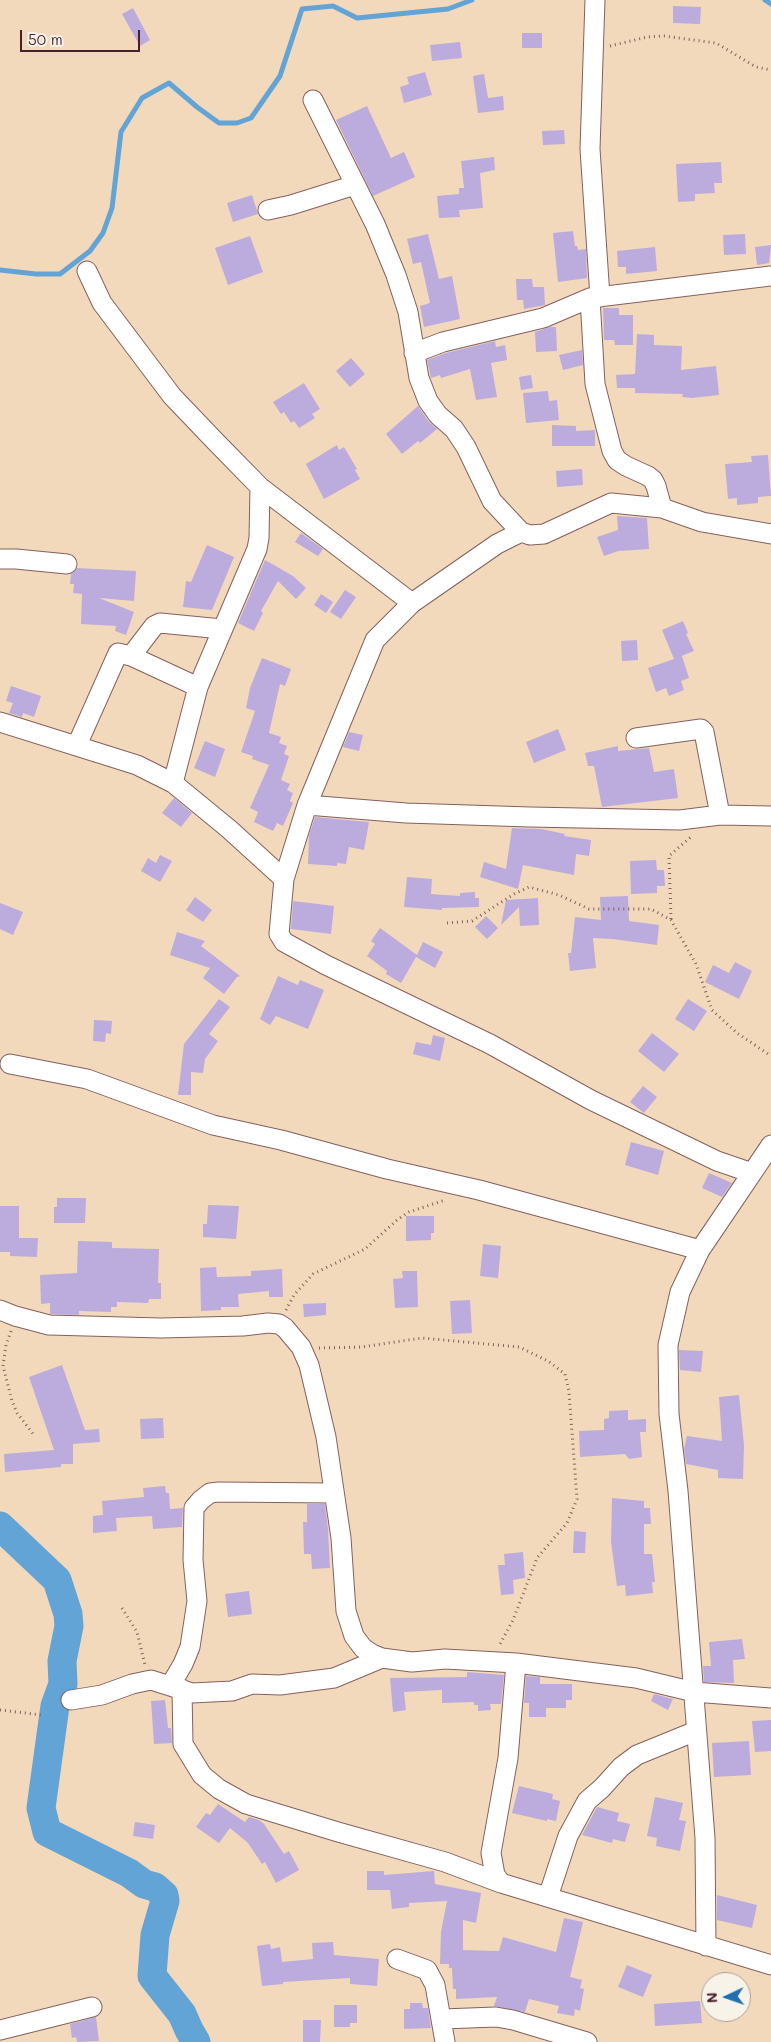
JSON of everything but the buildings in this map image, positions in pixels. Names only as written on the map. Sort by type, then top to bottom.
[{"type":"street","points":[[595,0],[590,149],[595,298],[595,384],[612,451],[618,460],[626,466],[653,480],[662,508]]},
{"type":"street","points":[[313,100],[375,224],[396,275],[408,312],[419,378],[428,401],[438,415],[454,428],[466,447],[492,501],[521,532],[530,535],[544,534],[611,503],[662,508],[702,522],[771,534]]},
{"type":"street","points":[[268,210],[291,205],[355,185]]},
{"type":"street","points":[[87,271],[102,303],[172,396],[260,487],[412,603]]},
{"type":"street","points":[[414,353],[443,342],[543,318],[595,298],[771,276]]},
{"type":"street","points":[[174,783],[198,687],[257,549],[260,487]]},
{"type":"street","points":[[521,532],[497,544],[412,603],[375,640],[307,805],[284,879],[278,928],[279,934],[284,942],[326,965],[490,1044],[591,1100],[717,1160],[752,1173]]},
{"type":"street","points":[[0,559],[67,564]]},
{"type":"street","points":[[130,656],[154,626],[160,623],[222,629]]},
{"type":"street","points":[[77,746],[118,653],[130,656],[198,687]]},
{"type":"street","points":[[0,722],[137,765],[174,783],[229,829],[284,879]]},
{"type":"street","points":[[636,738],[702,729],[717,815]]},
{"type":"street","points":[[307,805],[406,813],[548,817],[680,820],[717,815],[771,816]]},
{"type":"street","points":[[10,1064],[87,1080],[213,1125],[281,1140],[387,1169],[479,1190],[700,1250]]},
{"type":"street","points":[[706,1946],[705,1838],[678,1491],[669,1414],[668,1345],[680,1292],[700,1250],[771,1145]]},
{"type":"street","points":[[8,1313],[49,1324],[106,1328],[279,1324],[285,1328],[301,1347],[309,1365],[326,1437],[341,1538],[346,1611],[354,1636],[363,1648],[382,1658],[412,1662],[445,1659],[492,1660],[636,1678],[694,1692],[771,1698]]},
{"type":"street","points":[[333,1493],[219,1492],[210,1493],[194,1508],[193,1560],[197,1601],[190,1647],[176,1687],[183,1744],[202,1775],[219,1789],[246,1804],[445,1862],[501,1883],[771,1965]]},
{"type":"street","points":[[71,1700],[102,1695],[132,1684],[151,1680],[192,1693],[232,1690],[252,1684],[280,1685],[334,1678],[382,1658]]},
{"type":"street","points":[[501,1883],[495,1875],[491,1853],[508,1758],[516,1663]]},
{"type":"street","points":[[548,1897],[568,1836],[587,1801],[637,1755],[696,1731]]},
{"type":"street","points":[[397,1959],[427,1970],[435,1985],[445,2042]]},
{"type":"street","points":[[0,2030],[92,2007]]},
{"type":"street","points":[[442,2019],[496,2017],[513,2020],[586,2042]]},
{"type":"path","points":[[593,50],[647,37],[664,36],[716,43],[756,67],[771,70]]},
{"type":"path","points":[[717,815],[704,828],[677,847],[669,856],[671,920],[696,964],[712,1010],[737,1033],[771,1056]]},
{"type":"path","points":[[447,923],[472,921],[529,886],[559,895],[589,909],[651,909],[671,920]]},
{"type":"path","points":[[279,1324],[294,1295],[313,1274],[365,1249],[397,1220],[409,1212],[449,1198]]},
{"type":"path","points":[[8,1313],[3,1366],[17,1413],[34,1435]]},
{"type":"path","points":[[301,1347],[339,1349],[422,1338],[511,1346],[519,1347],[548,1361],[565,1374],[569,1392],[577,1500],[567,1524],[537,1558],[513,1620],[492,1660]]},
{"type":"path","points":[[122,1608],[137,1632],[146,1669],[151,1680]]},
{"type":"path","points":[[0,1710],[42,1715]]},
{"type":"waterway","points":[[0,270],[36,274],[60,274],[90,251],[103,233],[112,208],[121,132],[142,98],[169,83],[219,123],[237,123],[251,118],[280,76],[302,9],[333,6],[357,18],[448,9],[472,0]]},
{"type":"waterway","points":[[765,0],[771,4]]},
{"type":"waterway","points":[[0,1526],[57,1580],[68,1614],[69,1626],[62,1661],[63,1684],[55,1706],[41,1808],[47,1832],[129,1873],[144,1884],[155,1887],[164,1895],[165,1901],[155,1935],[152,1976],[182,2014],[196,2042]]}]
